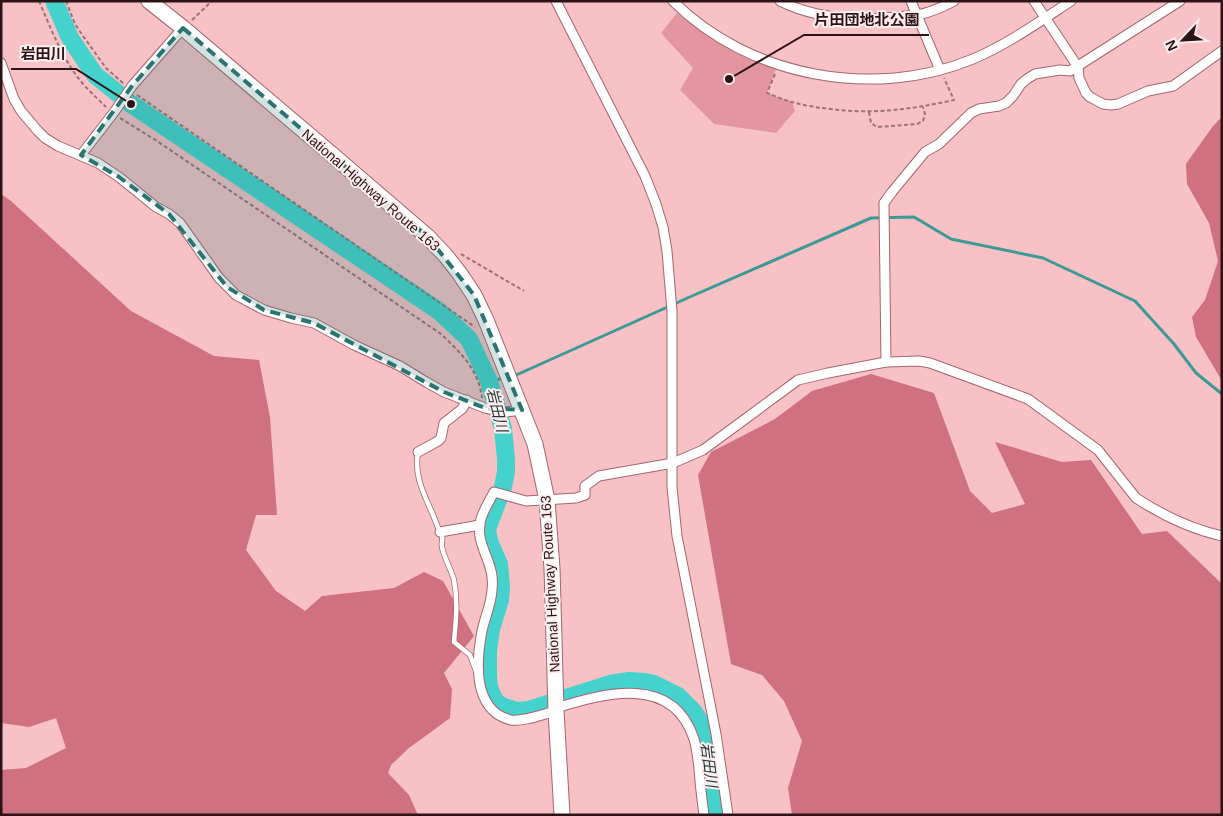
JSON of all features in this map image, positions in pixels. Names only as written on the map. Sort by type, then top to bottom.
[{"type":"highway","name":"National Highway Route 163","points":[[149,1],[428,237],[446,256],[474,296],[490,328],[536,444],[547,500],[552,568],[556,705],[562,815]]},
{"type":"street","points":[[556,1],[645,176],[663,227],[672,311],[672,487],[677,536],[716,734],[728,815]]},
{"type":"street","points":[[673,1],[694,21],[722,39],[743,51],[765,60],[826,76],[874,79],[911,76],[940,70],[971,60],[999,47],[1071,1]]},
{"type":"street","points":[[780,1],[819,14],[853,19],[882,19],[917,15],[954,1]]},
{"type":"street","points":[[912,1],[940,70]]},
{"type":"street","points":[[1034,1],[1078,67],[1079,78],[1086,92],[1090,97],[1103,104],[1118,104],[1148,91],[1176,85],[1222,51]]},
{"type":"street","points":[[886,362],[884,204],[892,192],[925,152],[940,144],[971,113],[979,109],[1006,103],[1027,79],[1035,74],[1060,70],[1070,71],[1078,67],[1180,1]]},
{"type":"street","points":[[81,155],[130,90],[183,28]]},
{"type":"street","points":[[1,63],[14,99],[21,111],[45,138],[58,146],[98,163],[169,214],[180,223],[219,278],[243,300],[264,310],[314,323],[346,341],[400,366],[444,392],[484,408],[506,412],[522,410]]},
{"type":"street","points":[[704,815],[694,739],[688,725],[674,707],[657,697],[630,693],[594,697],[556,705],[516,720],[504,718],[487,704],[479,678],[479,656],[482,632],[491,598],[492,577],[490,565],[480,540],[480,520],[494,492],[535,502],[576,498],[585,495],[585,486],[599,476],[673,463],[703,450],[798,380],[886,362],[919,361],[930,363],[1028,399],[1098,450],[1136,498],[1189,526],[1222,536]]},
{"type":"street","points":[[418,452],[441,438],[444,423],[462,409],[467,400]]},
{"type":"street","points":[[440,532],[480,525]]},
{"type":"lane","points":[[418,452],[416,459],[418,480],[435,517],[442,537],[441,545],[453,578],[457,604],[454,642],[470,655],[479,678]]},
{"type":"path","points":[[39,1],[63,54],[85,87],[114,113],[441,334],[470,363],[478,379],[484,408]]},
{"type":"path","points":[[66,1],[76,24],[100,60],[130,90],[476,327],[482,329],[490,328]]},
{"type":"path","points":[[183,28],[212,1]]},
{"type":"path","points":[[779,65],[767,93],[792,102],[832,110],[869,112],[902,110],[954,100],[940,70]]},
{"type":"path","points":[[869,112],[871,123],[877,127],[917,124],[923,120],[923,107]]},
{"type":"highlighted area","points":[[183,28],[428,237],[474,295],[522,410],[485,408],[444,392],[314,323],[264,310],[227,287],[169,214],[119,177],[81,155],[132,86]]},
{"type":"shaded area","points":[[677,13],[725,47],[776,69],[767,93],[792,102],[795,111],[776,133],[714,124],[680,90],[693,68],[661,33]]},
{"type":"shaded area","points":[[1222,117],[1222,381],[1196,337],[1192,317],[1205,300],[1218,261],[1209,223],[1187,184],[1186,164],[1213,126]]},
{"type":"shaded area","points":[[1,194],[131,311],[214,356],[259,360],[270,417],[277,515],[256,515],[246,550],[276,591],[305,611],[322,596],[394,588],[424,572],[443,581],[474,636],[444,673],[452,689],[450,718],[409,748],[391,765],[388,773],[409,795],[418,815],[1,815],[1,770],[26,768],[66,748],[56,718],[29,727],[1,723]]},
{"type":"shaded area","points":[[871,374],[934,393],[970,491],[992,513],[1025,504],[995,442],[1062,462],[1091,460],[1142,534],[1167,531],[1222,584],[1222,815],[792,815],[788,788],[802,741],[784,701],[762,675],[731,664],[698,475],[711,452],[775,419],[812,391]]},
{"type":"waterway","name":"岩田川","points":[[54,1],[70,38],[95,75],[131,104],[439,311],[469,339],[489,381],[503,429],[506,459],[503,487],[487,529],[489,541],[499,564],[501,587],[500,600],[491,629],[488,651],[489,687],[493,697],[497,703],[504,707],[517,711],[528,710],[610,684],[629,681],[654,684],[678,696],[693,711],[704,731],[715,815]]},
{"type":"waterway","points":[[514,376],[871,218],[914,217],[951,239],[1043,258],[1135,301],[1174,344],[1196,373],[1222,394]]},
{"type":"waterway","points":[[489,381],[500,379]]},
{"type":"place","name":"片田団地北公園","points":[[729,79]]},
{"type":"place","name":"岩田川","points":[[131,104]]}]
